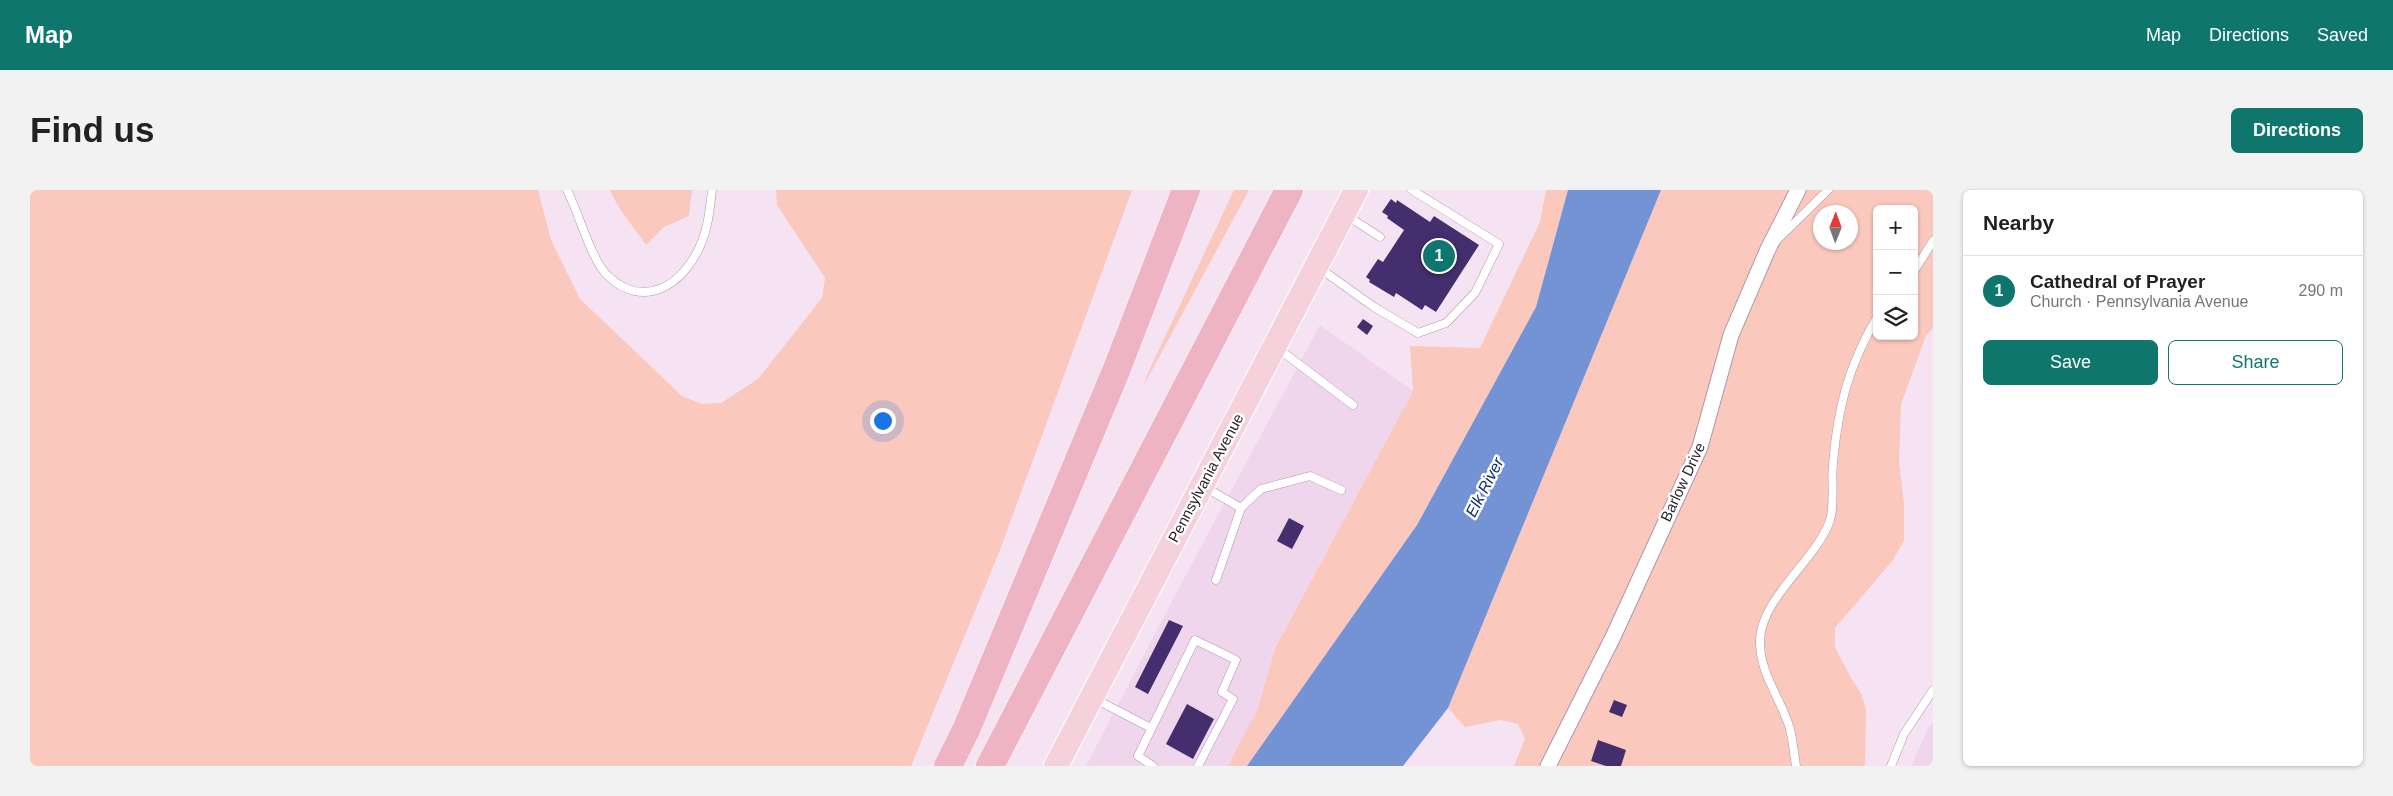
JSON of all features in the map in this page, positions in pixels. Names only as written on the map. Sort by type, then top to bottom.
[{"type":"highway","points":[[948,766],[969,722],[1112,380],[1186,190]]},
{"type":"highway","points":[[990,766],[1289,190]]},
{"type":"main road","name":"Pennsylvania Avenue","points":[[1056,766],[1356,190]]},
{"type":"street","name":"Barlow Drive","points":[[1548,766],[1613,637],[1700,447],[1731,335],[1768,249],[1798,190]]},
{"type":"lane","points":[[567,190],[597,261],[608,276],[634,292],[647,293],[665,287],[680,278],[700,246],[708,217],[712,190]]},
{"type":"lane","points":[[1316,266],[1374,307],[1418,333],[1446,324],[1474,293],[1499,244],[1412,190]]},
{"type":"lane","points":[[1768,249],[1828,190]]},
{"type":"lane","points":[[1344,214],[1380,237]]},
{"type":"lane","points":[[1918,265],[1933,241]]},
{"type":"lane","points":[[1796,766],[1790,729],[1763,666],[1760,639],[1763,625],[1780,593],[1825,532],[1831,519],[1833,464],[1839,413],[1858,349],[1873,324]]},
{"type":"lane","points":[[1275,346],[1353,405]]},
{"type":"lane","points":[[1216,580],[1241,508],[1261,489],[1310,476],[1341,490]]},
{"type":"lane","points":[[1202,485],[1241,508]]},
{"type":"lane","points":[[1153,766],[1138,756],[1195,640],[1236,660],[1222,692],[1233,699],[1198,766]]},
{"type":"lane","points":[[1891,766],[1904,734],[1933,690]]},
{"type":"lane","points":[[1091,697],[1151,728]]},
{"type":"shaded area","points":[[30,190],[538,190],[551,240],[580,299],[682,396],[702,404],[721,403],[758,379],[822,298],[825,278],[777,205],[776,190],[1132,190],[1000,550],[911,766],[30,766]]},
{"type":"shaded area","points":[[610,190],[692,190],[689,216],[664,227],[646,245]]},
{"type":"shaded area","points":[[1234,190],[1249,190],[1143,387],[1148,373]]},
{"type":"shaded area","points":[[1546,190],[1568,190],[1536,307],[1417,525],[1247,766],[1228,766],[1258,708],[1275,648],[1413,391],[1410,346],[1480,348],[1540,222]]},
{"type":"shaded area","points":[[1661,190],[1933,190],[1933,328],[1926,336],[1901,404],[1899,462],[1904,504],[1904,540],[1893,560],[1835,628],[1835,647],[1861,693],[1866,709],[1865,766],[1514,766],[1525,739],[1518,724],[1501,720],[1465,727],[1448,708]]},
{"type":"shaded area","points":[[1320,325],[1413,391],[1275,647],[1258,708],[1228,766],[1086,766],[1172,601]]},
{"type":"shaded area","points":[[1933,722],[1933,766],[1911,766],[1928,728]]},
{"type":"water","name":"Elk River","points":[[1568,190],[1661,190],[1448,708],[1403,766],[1247,766],[1417,525],[1536,307]]},
{"type":"building","points":[[1391,199],[1396,203],[1397,200],[1430,222],[1434,216],[1479,245],[1436,312],[1425,305],[1422,310],[1396,293],[1394,297],[1369,282],[1370,280],[1366,277],[1378,259],[1383,262],[1404,230],[1382,212]]},
{"type":"building","points":[[1363,319],[1373,326],[1367,335],[1357,327]]},
{"type":"building","points":[[1289,518],[1304,526],[1292,549],[1277,541]]},
{"type":"building","points":[[1169,620],[1183,626],[1148,694],[1135,687]]},
{"type":"building","points":[[1614,700],[1627,705],[1622,717],[1609,712]]},
{"type":"building","points":[[1187,704],[1214,719],[1193,759],[1166,744]]},
{"type":"building","points":[[1598,740],[1626,750],[1621,766],[1606,766],[1591,761]]},
{"type":"place","name":"Cathedral of Prayer","points":[[1439,256]]}]
